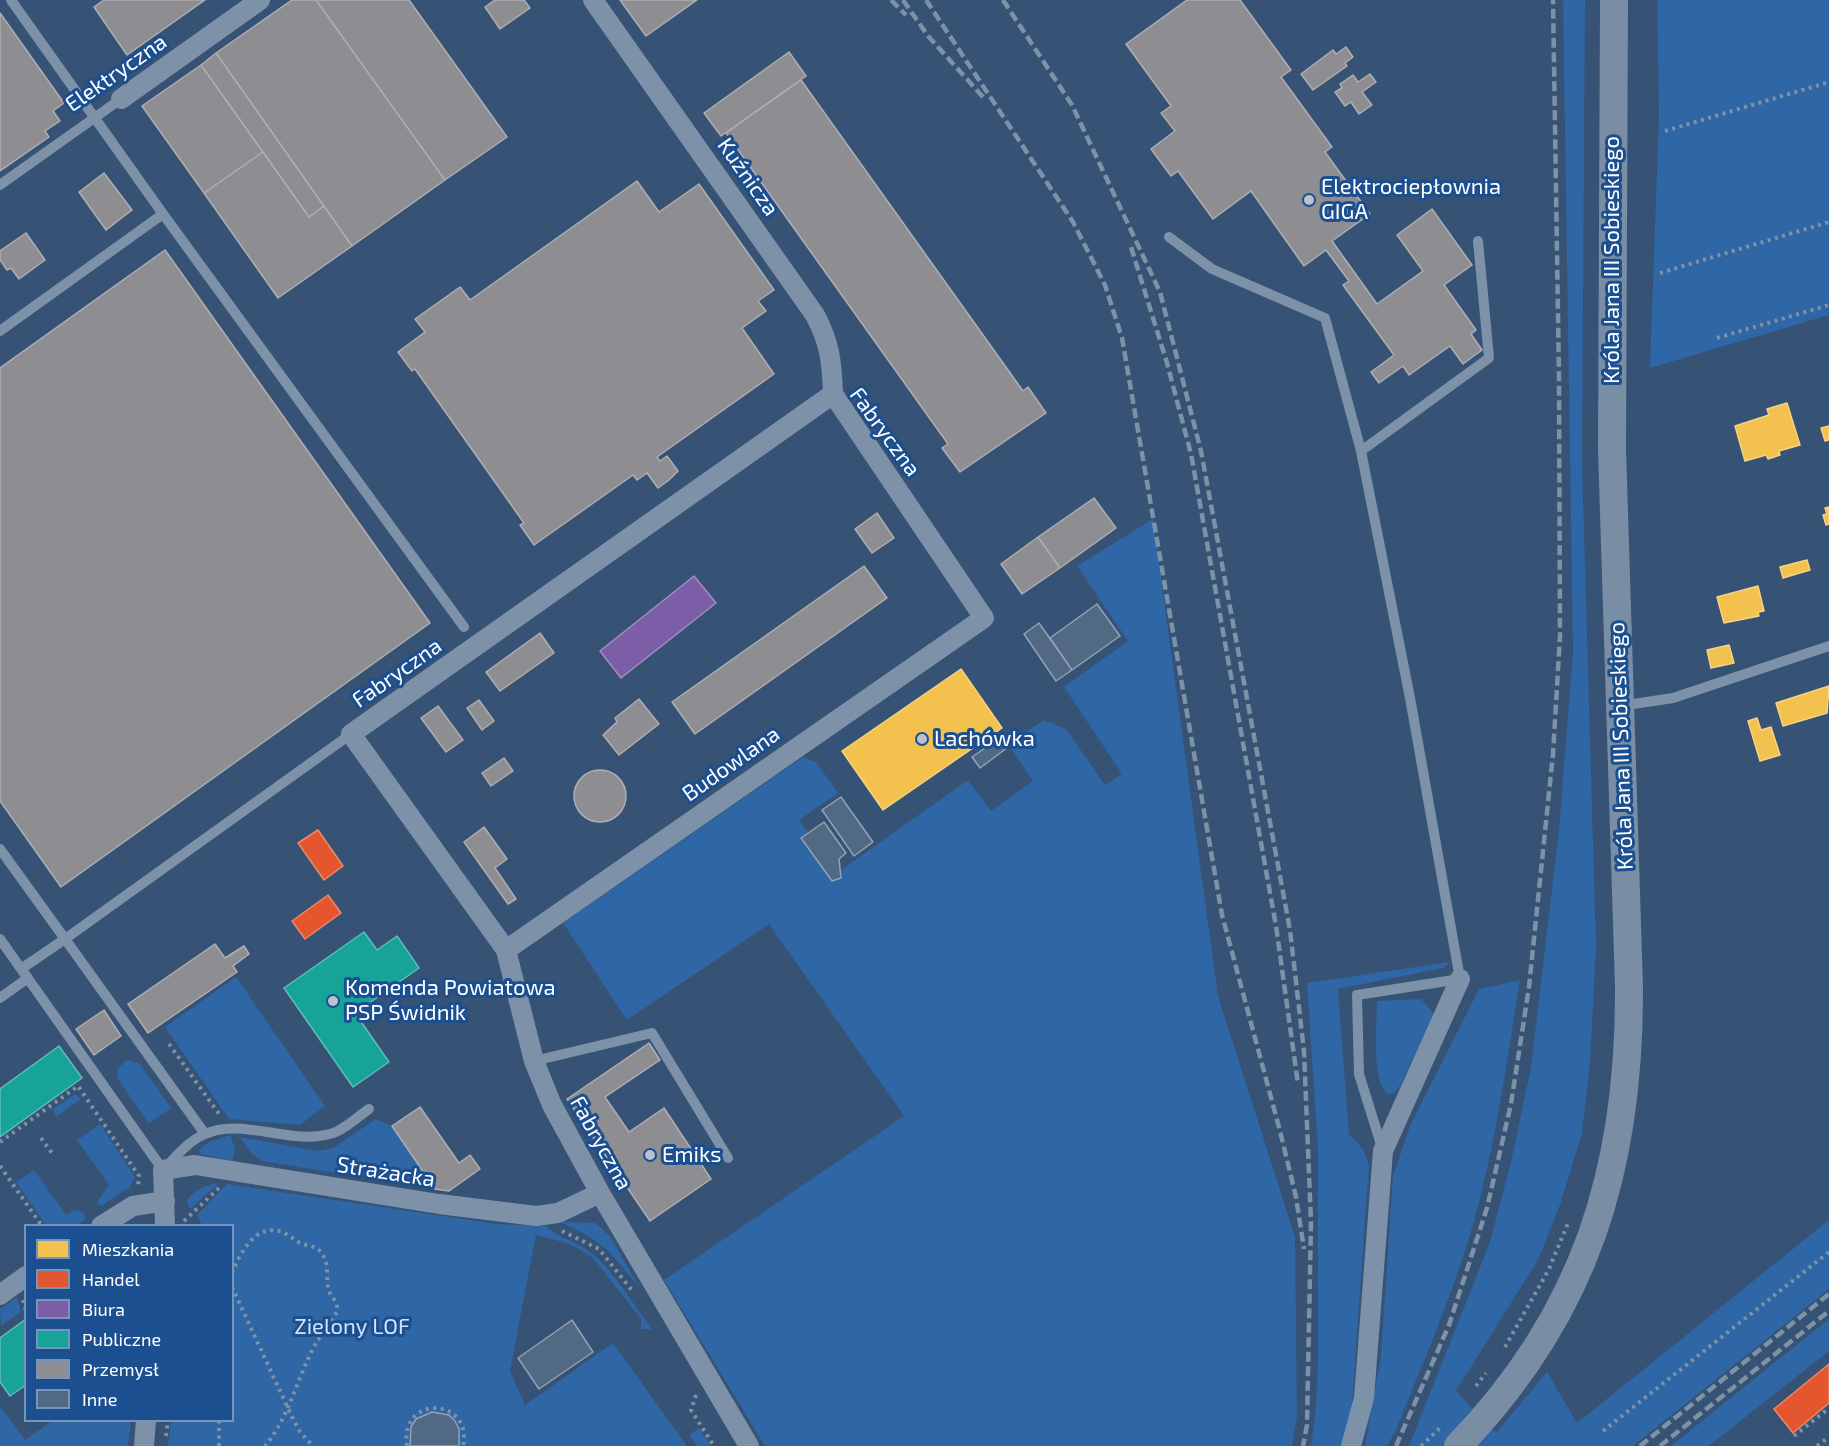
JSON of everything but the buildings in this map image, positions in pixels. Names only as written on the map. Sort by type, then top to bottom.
[{"type":"main road","name":"Króla Jana III Sobieskiego","points":[[1458,1446],[1480,1406],[1534,1352],[1572,1284],[1602,1205],[1620,1131],[1629,1063],[1629,987],[1612,400],[1614,0]]},
{"type":"street","name":"Elektryczna","points":[[121,99],[260,0]]},
{"type":"street","name":"Kuźnicza","points":[[593,0],[815,315],[827,336],[832,362],[833,394]]},
{"type":"street","name":"Fabryczna","points":[[750,1446],[600,1193],[552,1105],[534,1061],[506,950],[351,734],[833,394],[984,618]]},
{"type":"street","name":"Budowlana","points":[[506,950],[984,618]]},
{"type":"street","points":[[1351,1446],[1364,1398],[1383,1151],[1460,979]]},
{"type":"street","name":"Strażacka","points":[[163,1170],[195,1165],[233,1173],[439,1204],[536,1216],[566,1210],[600,1193]]},
{"type":"street","points":[[163,1170],[165,1224]]},
{"type":"street","points":[[104,1224],[125,1210],[141,1204],[165,1201]]},
{"type":"street","points":[[0,1295],[24,1277]]},
{"type":"street","points":[[144,1446],[146,1422]]},
{"type":"lane","points":[[11,0],[163,214],[464,627]]},
{"type":"lane","name":"Elektryczna","points":[[0,185],[121,99]]},
{"type":"lane","points":[[0,331],[163,214]]},
{"type":"lane","points":[[1168,237],[1212,269],[1325,318],[1361,451],[1410,698],[1460,979],[1357,995],[1359,1074],[1383,1151]]},
{"type":"lane","points":[[1361,451],[1489,358],[1478,241]]},
{"type":"lane","points":[[1620,706],[1673,698],[1829,646]]},
{"type":"lane","points":[[0,998],[65,939],[351,734]]},
{"type":"lane","points":[[0,849],[205,1134]]},
{"type":"lane","points":[[0,939],[163,1170],[188,1144],[205,1134],[230,1129],[303,1138],[332,1134],[369,1109]]},
{"type":"lane","points":[[534,1061],[652,1033],[728,1158]]},
{"type":"path","points":[[1665,130],[1829,82]]},
{"type":"path","points":[[1659,273],[1829,222]]},
{"type":"path","points":[[1717,338],[1829,305]]},
{"type":"path","points":[[169,1044],[230,1129]]},
{"type":"path","points":[[0,1142],[78,1086],[139,1176],[138,1186],[119,1201],[125,1210]]},
{"type":"path","points":[[41,1138],[54,1156]]},
{"type":"path","points":[[0,1166],[41,1224]]},
{"type":"path","points":[[182,1224],[233,1173]]},
{"type":"path","points":[[549,1214],[556,1228],[599,1250],[640,1302]]},
{"type":"path","points":[[1501,1353],[1544,1278],[1570,1218]]},
{"type":"path","points":[[1559,1262],[1575,1222]]},
{"type":"path","points":[[234,1269],[249,1242],[259,1234],[270,1230],[280,1232],[299,1242],[312,1245],[325,1261],[329,1289],[337,1305],[336,1314],[310,1354],[278,1429],[265,1446]]},
{"type":"path","points":[[1603,1431],[1829,1252]]},
{"type":"path","points":[[234,1291],[300,1432],[313,1446]]},
{"type":"path","points":[[1509,1352],[1515,1343]]},
{"type":"path","points":[[1472,1392],[1490,1368]]},
{"type":"path","points":[[1480,1406],[1495,1371]]},
{"type":"path","points":[[698,1389],[691,1410],[714,1446]]},
{"type":"path","points":[[407,1446],[407,1429],[410,1422],[424,1410],[436,1407],[457,1417],[464,1429],[464,1445]]},
{"type":"path","points":[[1794,1436],[1829,1408]]},
{"type":"path","points":[[219,1422],[219,1446]]},
{"type":"path","points":[[1817,1446],[1829,1437]]},
{"type":"green space","points":[[1563,0],[1585,0],[1582,462],[1596,946],[1590,1063],[1582,1133],[1561,1202],[1539,1258],[1456,1391],[1496,1433],[1547,1372],[1577,1423],[1829,1220],[1829,1289],[1633,1446],[1409,1446],[1490,1242],[1512,1158],[1531,1067],[1559,830],[1573,651]]},
{"type":"green space","points":[[1657,0],[1829,0],[1829,315],[1650,368],[1659,113]]},
{"type":"green space","points":[[1153,519],[1218,996],[1295,1237],[1297,1417],[1292,1446],[765,1446],[664,1280],[904,1116],[769,924],[627,1020],[563,923],[803,757],[816,762],[838,793],[799,820],[837,873],[968,780],[991,811],[1033,781],[1008,744],[1044,720],[1066,729],[1105,785],[1122,774],[1064,687],[1128,641],[1077,566]]},
{"type":"green space","points":[[1450,962],[1443,968],[1338,989],[1349,1134],[1363,1149],[1369,1166],[1351,1419],[1343,1446],[1311,1446],[1316,1407],[1318,1358],[1318,1150],[1307,983]]},
{"type":"green space","points":[[236,977],[325,1106],[300,1125],[229,1119],[165,1027]]},
{"type":"green space","points":[[1520,980],[1489,1161],[1474,1221],[1457,1274],[1396,1430],[1387,1446],[1365,1446],[1381,1356],[1393,1176],[1410,1126],[1479,989]]},
{"type":"green space","points":[[1421,999],[1434,1014],[1401,1084],[1395,1093],[1387,1095],[1382,1087],[1377,1064],[1377,1001]]},
{"type":"green space","points":[[127,1060],[140,1064],[171,1108],[149,1124],[118,1079],[117,1069]]},
{"type":"green space","points":[[75,1094],[81,1099],[56,1117],[53,1109]]},
{"type":"green space","points":[[376,1119],[392,1126],[435,1189],[262,1161],[250,1152],[240,1137],[318,1151],[333,1148]]},
{"type":"green space","points":[[100,1124],[135,1177],[130,1187],[101,1206],[97,1202],[109,1185],[77,1140]]},
{"type":"green space","points":[[230,1135],[235,1148],[232,1161],[200,1154],[199,1150],[209,1142]]},
{"type":"green space","points":[[34,1170],[66,1215],[75,1210],[83,1212],[86,1219],[78,1224],[45,1224],[16,1182]]},
{"type":"green space","points":[[219,1183],[190,1209],[187,1200],[197,1190]]},
{"type":"green space","name":"Zielony LOF","points":[[227,1184],[497,1224],[546,1226],[556,1234],[585,1248],[599,1259],[652,1329],[641,1329],[641,1319],[593,1258],[570,1244],[536,1235],[510,1371],[525,1405],[613,1343],[687,1446],[168,1446],[171,1422],[234,1422],[234,1224],[202,1224],[197,1215]]},
{"type":"green space","points":[[560,1222],[595,1223],[610,1236],[639,1287],[605,1248],[587,1235]]},
{"type":"green space","points":[[17,1297],[21,1312],[1,1326],[0,1309]]},
{"type":"green space","points":[[1829,1319],[1829,1351],[1709,1446],[1671,1446]]},
{"type":"green space","points":[[0,1406],[25,1440],[51,1422],[131,1422],[128,1446],[0,1446]]},
{"type":"green space","points":[[699,1428],[711,1446],[697,1446],[689,1435]]},
{"type":"railway","points":[[891,0],[906,15]]},
{"type":"railway","points":[[903,0],[928,36],[983,97]]},
{"type":"railway","points":[[926,0],[1073,222],[1105,285],[1122,338],[1222,915],[1280,1131],[1296,1197],[1304,1249]]},
{"type":"railway","points":[[1003,0],[1072,105],[1160,292],[1201,451],[1290,930],[1304,1051],[1311,1222],[1307,1425],[1303,1446]]},
{"type":"railway","points":[[1396,1446],[1449,1325],[1487,1208],[1511,1104],[1529,987],[1553,754],[1560,636],[1559,378],[1553,0]]},
{"type":"railway","points":[[1131,247],[1167,363],[1191,454],[1276,926],[1298,1084]]},
{"type":"railway","points":[[1640,1446],[1829,1294]]},
{"type":"railway","points":[[1660,1446],[1829,1311]]},
{"type":"place","name":"Elektrociepłownia GIGA","points":[[1309,200]]},
{"type":"place","name":"Lachówka","points":[[922,739]]},
{"type":"place","name":"Komenda Powiatowa PSP Świdnik","points":[[333,1001]]},
{"type":"place","name":"Emiks","points":[[650,1155]]}]
